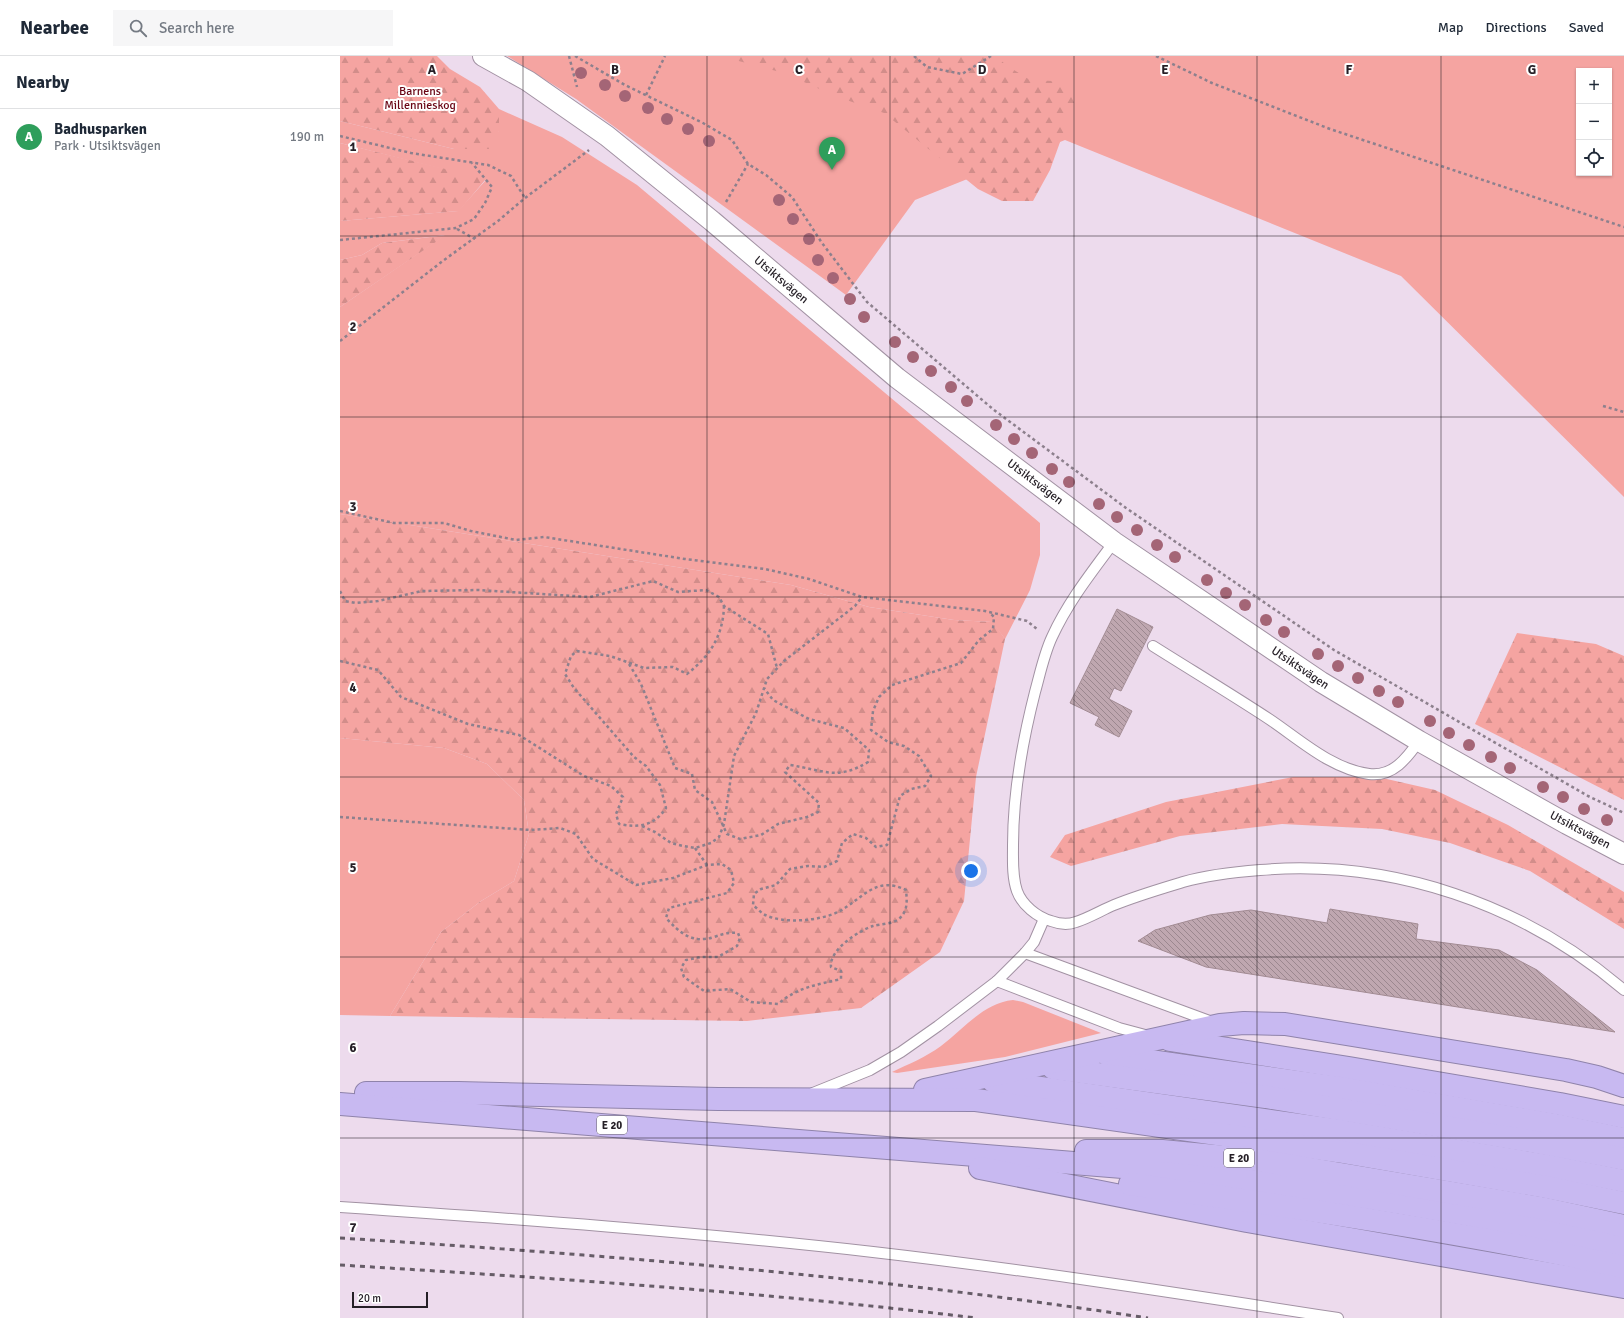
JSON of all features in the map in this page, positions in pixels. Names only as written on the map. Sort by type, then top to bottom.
[{"type":"highway","name":"E 20","points":[[883,1098],[979,1079],[1220,1025],[1244,1023],[1286,1024],[1566,1070],[1597,1077],[1624,1086]]},
{"type":"highway","name":"E 20","points":[[1158,1038],[1620,1114]]},
{"type":"highway","name":"E 20","points":[[1094,1053],[1277,1078],[1556,1125],[1624,1139]]},
{"type":"highway","name":"E 20","points":[[1039,1066],[1266,1097],[1530,1141],[1624,1159]]},
{"type":"highway","name":"E 20","points":[[979,1079],[1333,1130],[1548,1166],[1624,1181]]},
{"type":"highway","name":"E 20","points":[[340,1093],[458,1093],[799,1099],[883,1098],[976,1100],[1337,1151],[1538,1186],[1624,1203]]},
{"type":"highway","name":"E 20","points":[[340,1104],[883,1149],[1160,1170],[1253,1180],[1531,1227],[1624,1247]]},
{"type":"highway","name":"E 20","points":[[883,1149],[1162,1151],[1256,1160],[1534,1206],[1624,1226]]},
{"type":"highway","name":"E 20","points":[[883,1149],[1328,1213],[1534,1248],[1624,1267]]},
{"type":"highway","name":"E 20","points":[[883,1149],[1247,1221],[1624,1287]]},
{"type":"street","name":"Utsiktsvägen","points":[[483,56],[528,81],[607,136],[712,221],[897,378],[1114,542],[1321,682],[1419,741],[1567,824],[1624,854]]},
{"type":"lane","points":[[1114,542],[1085,580],[1067,607],[1051,640],[1037,685],[1021,752],[1015,788],[1013,817],[1013,876],[1016,890],[1021,900],[1030,910],[1044,919],[1065,924],[1076,922],[1116,904],[1152,892],[1191,880],[1229,873],[1300,868],[1336,869],[1373,873],[1462,895],[1501,911],[1561,943],[1589,961],[1624,990]]},
{"type":"lane","points":[[1153,646],[1268,718],[1332,762],[1370,774],[1384,773],[1398,767],[1419,741]]},
{"type":"lane","points":[[799,1099],[870,1070],[901,1052],[938,1026],[998,981],[1034,942],[1044,919]]},
{"type":"lane","points":[[1025,953],[1220,1025]]},
{"type":"lane","points":[[998,981],[1119,1028],[1158,1038]]},
{"type":"lane","points":[[340,1207],[546,1221],[873,1252],[1162,1291],[1338,1318]]},
{"type":"path","points":[[575,56],[646,95],[703,123],[732,140],[748,164],[766,176],[792,197],[822,243],[867,302],[994,410],[1126,508],[1334,650],[1588,796],[1624,813]]},
{"type":"path","points":[[646,95],[665,56]]},
{"type":"path","points":[[914,56],[927,67],[962,74],[991,56]]},
{"type":"path","points":[[1156,56],[1212,83],[1330,129],[1624,227]]},
{"type":"path","points":[[340,136],[411,153],[488,165],[511,176],[525,198]]},
{"type":"path","points":[[340,341],[444,260],[498,222],[525,198],[558,175],[607,136]]},
{"type":"path","points":[[340,240],[456,228],[474,219],[485,203],[492,186],[472,163]]},
{"type":"path","points":[[712,221],[731,194],[748,164]]},
{"type":"path","points":[[456,228],[474,239]]},
{"type":"path","points":[[1603,406],[1624,412]]},
{"type":"path","points":[[340,511],[394,523],[444,524],[471,532],[516,540],[544,537],[685,559],[765,568],[809,579],[862,597],[990,612],[1027,622],[1051,640]]},
{"type":"path","points":[[340,591],[345,601],[356,603],[378,601],[429,591],[478,590],[590,597],[653,581],[678,592],[706,590],[719,597],[724,606],[768,634],[777,668]]},
{"type":"path","points":[[340,661],[378,670],[401,697],[468,724],[519,735],[584,776],[612,786],[623,797],[616,814],[619,824],[642,826],[655,832],[671,843],[695,848],[711,842],[719,837],[724,824],[734,756],[756,713],[766,679],[777,668],[855,606],[862,597]]},
{"type":"path","points":[[642,826],[659,818],[666,808],[660,785],[646,766],[634,757],[574,688],[565,674],[571,656],[576,651],[610,656],[629,664],[644,668],[673,667],[687,674],[699,665],[714,645],[723,624],[724,606]]},
{"type":"path","points":[[340,817],[531,830],[560,828],[576,834],[593,860],[636,885],[673,878],[707,865],[722,864],[731,870],[734,883],[727,893],[669,908],[666,918],[684,935],[703,940],[727,932],[738,933],[740,938],[737,946],[718,957],[701,957],[686,960],[681,968],[684,977],[704,991],[730,989],[751,1002],[778,1004],[790,994],[810,986],[841,979],[841,971],[831,967],[830,961],[835,953],[857,933],[899,920],[908,906],[906,890],[895,884],[870,889],[838,912],[814,920],[788,920],[765,915],[753,905],[754,894],[776,885],[790,869],[808,866],[824,866],[837,862],[842,843],[852,834],[866,838],[876,848],[887,845],[900,796],[910,790],[926,786],[931,776],[919,756],[904,746],[888,742],[871,730],[873,711],[879,697],[892,685],[962,663],[979,640],[993,629],[994,617],[990,612]]},
{"type":"path","points":[[629,664],[641,684],[675,768],[692,774],[695,790],[712,802],[724,824],[727,834],[740,839],[761,835],[778,824],[807,817],[818,812],[819,803],[785,772],[790,765],[832,774],[854,770],[868,762],[869,750],[844,728],[809,719],[773,700],[764,688]]},
{"type":"path","points":[[695,848],[707,865]]},
{"type":"green space","name":"Barnens Millennieskog","points":[[340,56],[437,56],[450,69],[480,87],[499,109],[499,131],[489,149],[454,149],[340,121]]},
{"type":"green space","points":[[507,56],[1624,56],[1624,497],[1401,276],[1065,140],[915,200],[846,295],[576,99]]},
{"type":"green space","points":[[720,56],[996,56],[1006,65],[1030,80],[1053,81],[1078,92],[1050,170],[1033,201],[1002,201],[978,189],[884,113],[835,96],[784,73]]},
{"type":"green space","points":[[499,109],[562,137],[637,185],[1040,523],[1040,555],[1030,590],[1005,639],[992,622],[954,620],[869,607],[791,585],[340,514],[340,307],[445,235],[382,243],[362,255],[340,260],[340,221],[458,211],[486,180],[340,143],[340,121],[454,149],[499,131]]},
{"type":"green space","points":[[340,143],[486,179],[459,211],[340,221]]},
{"type":"green space","points":[[446,235],[340,307],[340,260],[362,255],[382,243]]},
{"type":"green space","points":[[340,514],[791,585],[869,607],[954,620],[993,622],[1005,639],[976,777],[964,901],[940,952],[861,1008],[747,1021],[390,1016],[441,932],[481,901],[514,881],[529,834],[524,800],[487,764],[444,748],[340,738]]},
{"type":"green space","points":[[1517,633],[1596,644],[1624,656],[1624,800],[1475,724]]},
{"type":"green space","points":[[340,738],[444,748],[487,764],[524,800],[529,834],[514,881],[481,901],[441,932],[390,1016],[340,1015]]},
{"type":"green space","points":[[1293,777],[1378,777],[1435,790],[1508,825],[1624,892],[1624,929],[1530,871],[1450,843],[1382,829],[1282,824],[1180,836],[1071,866],[1050,857],[1065,835],[1166,802]]},
{"type":"green space","points":[[1013,1000],[1023,1002],[1101,1033],[1005,1057],[897,1073],[892,1072],[935,1050],[983,1011],[1002,1002]]},
{"type":"building","points":[[1117,609],[1153,627],[1121,691],[1114,688],[1109,699],[1132,711],[1119,737],[1095,725],[1099,717],[1070,703]]},
{"type":"building","points":[[1330,909],[1418,924],[1416,939],[1499,950],[1537,970],[1615,1032],[1206,967],[1138,941],[1155,930],[1210,915],[1251,910],[1327,923]]},
{"type":"railway","points":[[340,1238],[542,1252],[745,1269],[846,1279],[1047,1303],[1148,1318]]},
{"type":"railway","points":[[340,1265],[738,1293],[976,1318]]},
{"type":"place","name":"Badhusparken","points":[[832,170]]}]
